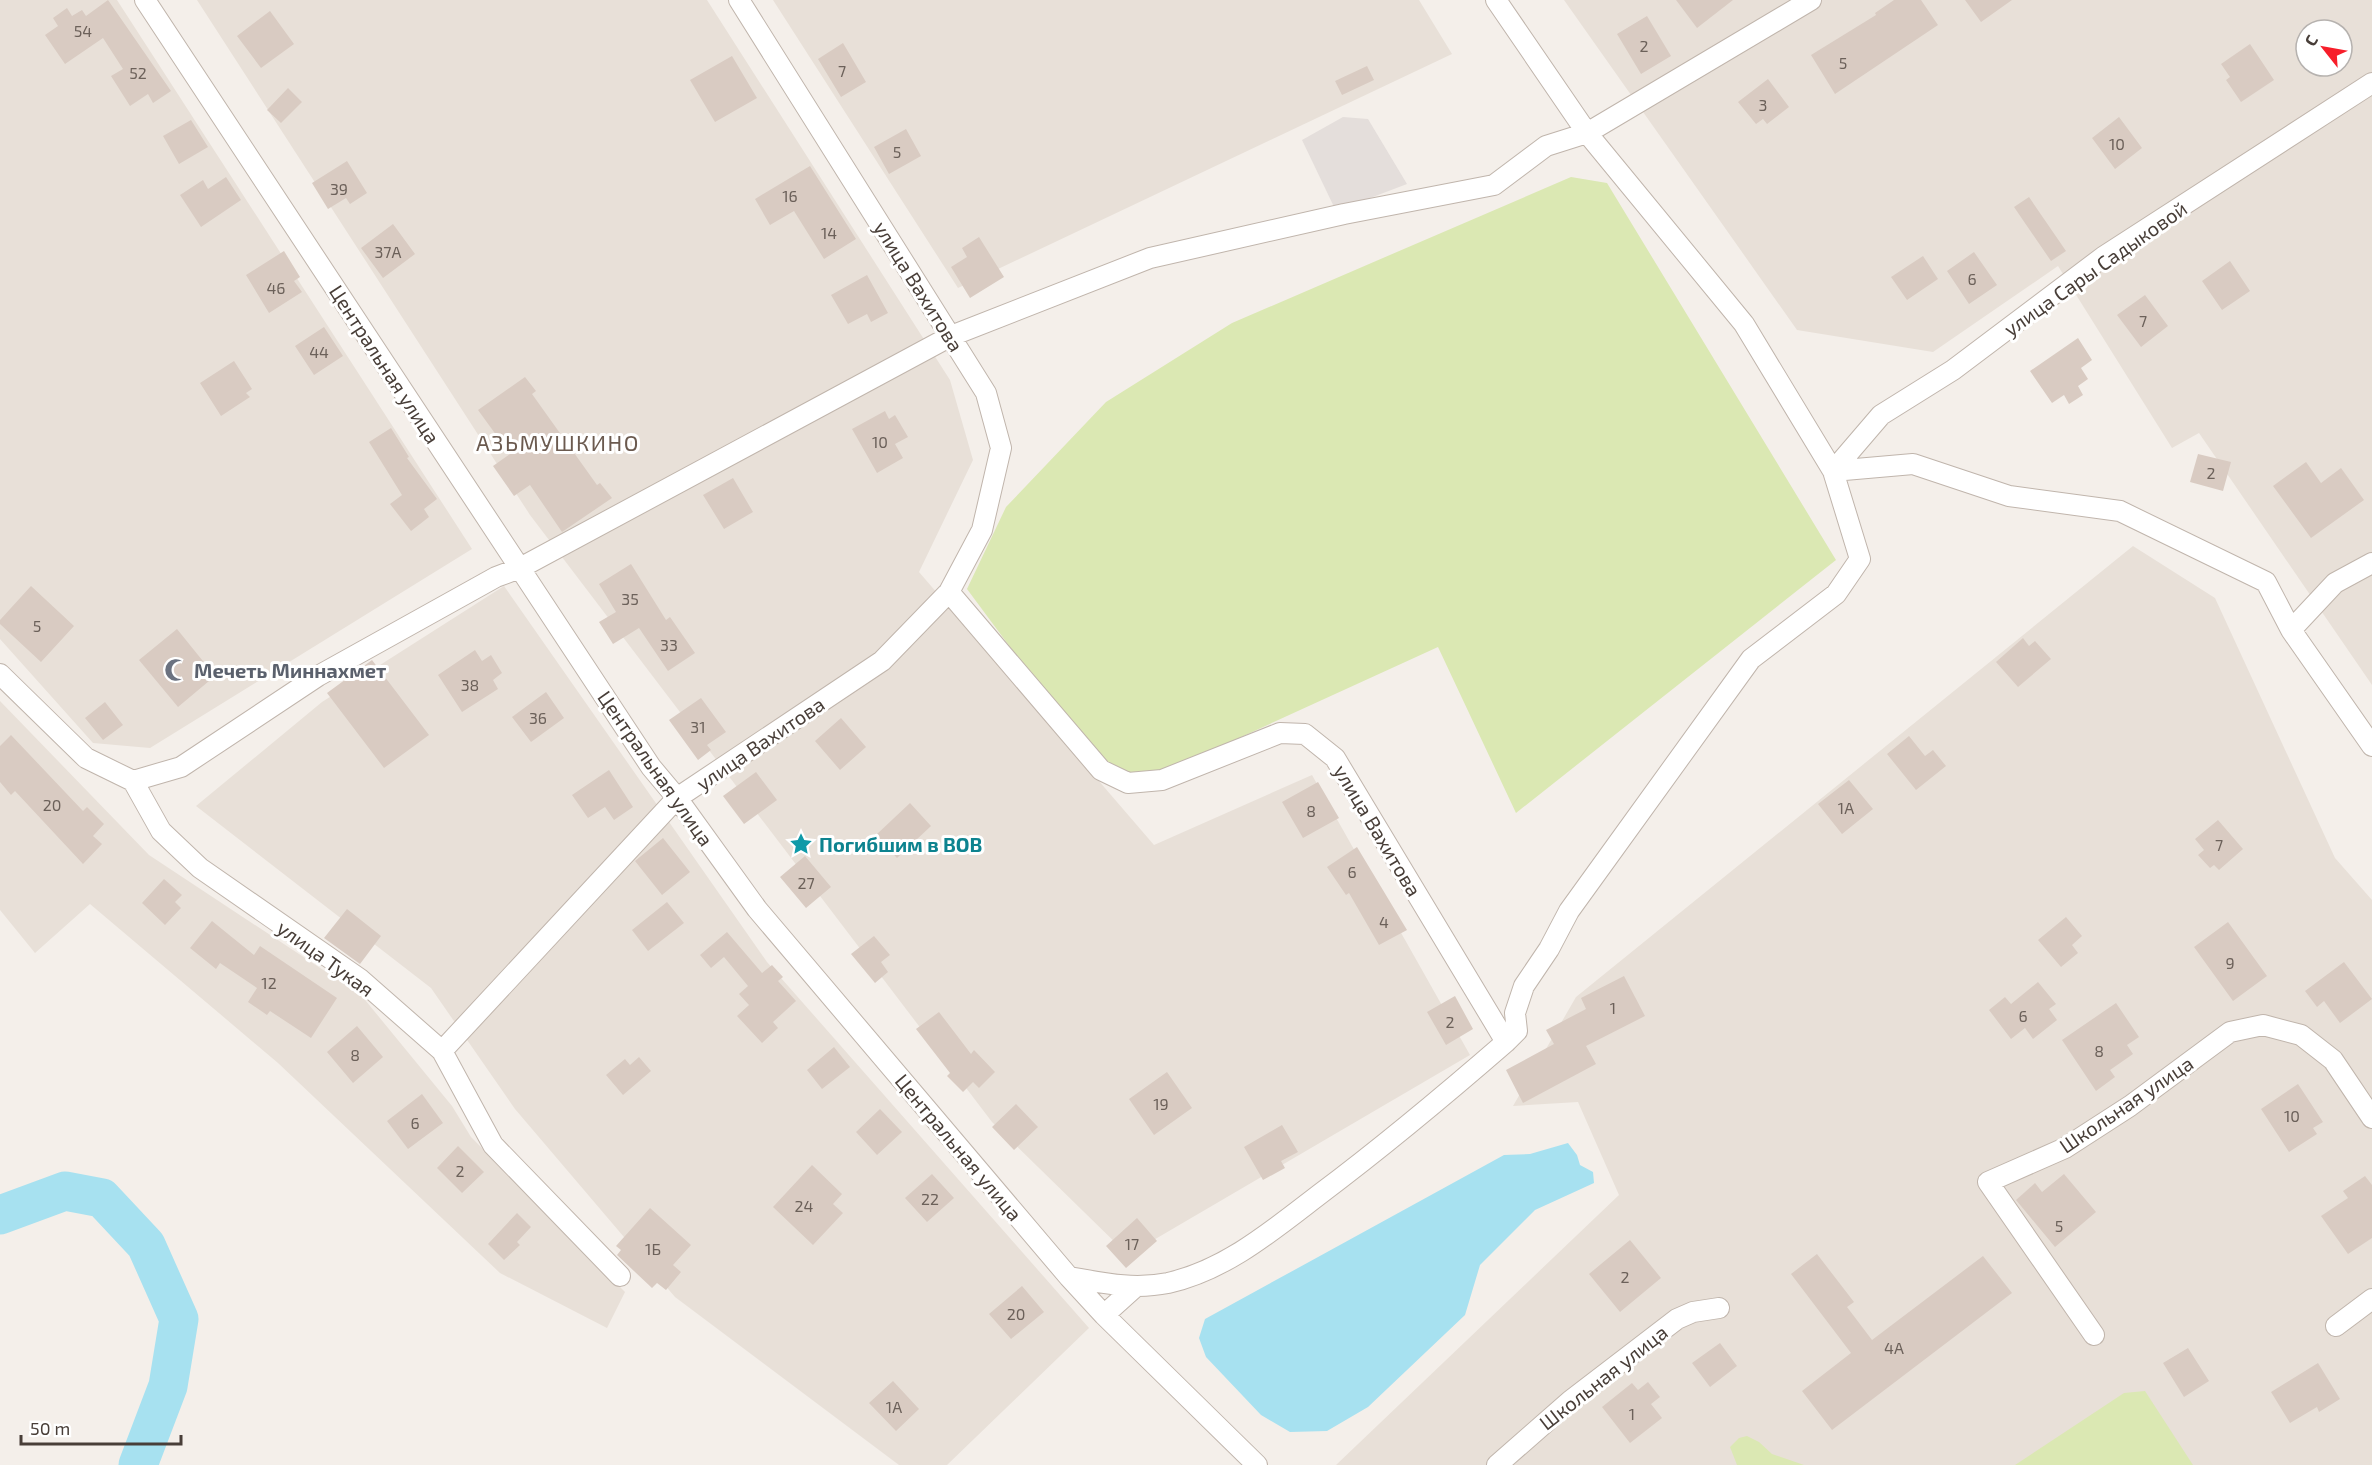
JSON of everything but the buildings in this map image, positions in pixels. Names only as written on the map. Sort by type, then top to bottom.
[{"type":"street","name":"Центральная улица","points":[[145,0],[651,767],[677,798],[757,909],[1069,1277],[1104,1315],[1257,1465]]},
{"type":"street","name":"улица Вахитова","points":[[442,1051],[677,798],[882,662],[950,592],[982,530],[1001,448],[986,393],[738,0]]},
{"type":"street","points":[[1069,1277],[1134,1288],[1169,1282],[1220,1264],[1267,1234],[1393,1139],[1506,1042],[1517,1030],[1515,1012],[1524,986],[1569,911],[1751,659],[1836,594],[1860,559],[1833,471],[1744,324],[1587,133],[1496,0]]},
{"type":"street","points":[[0,674],[86,758],[133,781],[181,767],[318,676],[496,577],[520,568],[951,336],[1150,258],[1344,214],[1494,185],[1546,146],[1587,133],[1811,0]]},
{"type":"street","name":"улица Сары Садыковой","points":[[1833,471],[1881,415],[1953,370],[2103,257],[2372,83]]},
{"type":"street","points":[[1833,471],[1913,464],[2009,496],[2120,511],[2266,582],[2291,630],[2372,746]]},
{"type":"street","points":[[2291,630],[2335,583],[2372,563]]},
{"type":"street","name":"улица Вахитова","points":[[950,592],[1101,770],[1128,783],[1162,780],[1280,733],[1305,734],[1335,758],[1506,1042]]},
{"type":"street","name":"улица Тукая","points":[[133,781],[161,831],[200,868],[360,979],[442,1051],[493,1145],[620,1276]]},
{"type":"street","name":"Школьная улица","points":[[2094,1335],[1988,1182],[2065,1148],[2130,1106],[2230,1032],[2263,1025],[2301,1035],[2333,1060],[2372,1118]]},
{"type":"street","points":[[1104,1315],[1134,1288]]},
{"type":"street","points":[[2336,1326],[2372,1299]]},
{"type":"street","name":"Школьная улица","points":[[1497,1465],[1570,1401],[1677,1319],[1693,1312],[1719,1308]]},
{"type":"shaded area","points":[[0,0],[117,0],[472,549],[150,748],[93,743],[0,639]]},
{"type":"shaded area","points":[[197,0],[707,0],[950,380],[973,460],[919,572],[1154,845],[1312,775],[1470,1055],[1128,1255],[992,1122],[530,515]]},
{"type":"shaded area","points":[[773,0],[1419,0],[1452,54],[958,288]]},
{"type":"shaded area","points":[[1564,0],[2372,0],[2372,685],[2199,433],[2172,448],[2058,266],[1933,352],[1797,330]]},
{"type":"shaded area","points":[[1343,117],[1368,119],[1407,184],[1336,211],[1302,140]]},
{"type":"shaded area","points":[[2133,546],[2215,598],[2335,858],[2372,900],[2372,1465],[1336,1465],[1619,1195],[1578,1102],[1513,1106],[1576,997]]},
{"type":"shaded area","points":[[504,586],[767,962],[1089,1328],[947,1465],[899,1465],[675,1297],[515,1109],[431,988],[196,806],[322,702]]},
{"type":"shaded area","points":[[0,701],[149,855],[361,995],[452,1106],[471,1137],[625,1292],[607,1328],[500,1273],[278,1063],[90,904],[35,953],[0,910]]},
{"type":"green space","points":[[1571,177],[1607,183],[1836,560],[1516,813],[1438,647],[1169,770],[1131,774],[1106,763],[1036,682],[967,589],[1006,507],[1106,402],[1232,323]]},
{"type":"green space","points":[[2145,1391],[2193,1465],[2015,1465],[2124,1393]]},
{"type":"green space","points":[[1747,1436],[1759,1442],[1772,1454],[1804,1465],[1737,1465],[1730,1447],[1739,1438]]},
{"type":"water","points":[[1568,1143],[1577,1155],[1580,1165],[1593,1172],[1594,1183],[1535,1210],[1480,1265],[1465,1315],[1368,1407],[1327,1431],[1290,1432],[1261,1415],[1206,1357],[1199,1338],[1205,1319],[1504,1155],[1530,1154]]},
{"type":"waterway","points":[[0,1215],[65,1191],[102,1198],[146,1245],[179,1319],[168,1386],[138,1465]]},
{"type":"place","name":"Мечеть Миннахмет","points":[[176,670]]},
{"type":"place","name":"Погибшим в ВОВ","points":[[801,844]]},
{"type":"district","name":"АЗЬМУШКИНО","points":[[558,442]]}]
